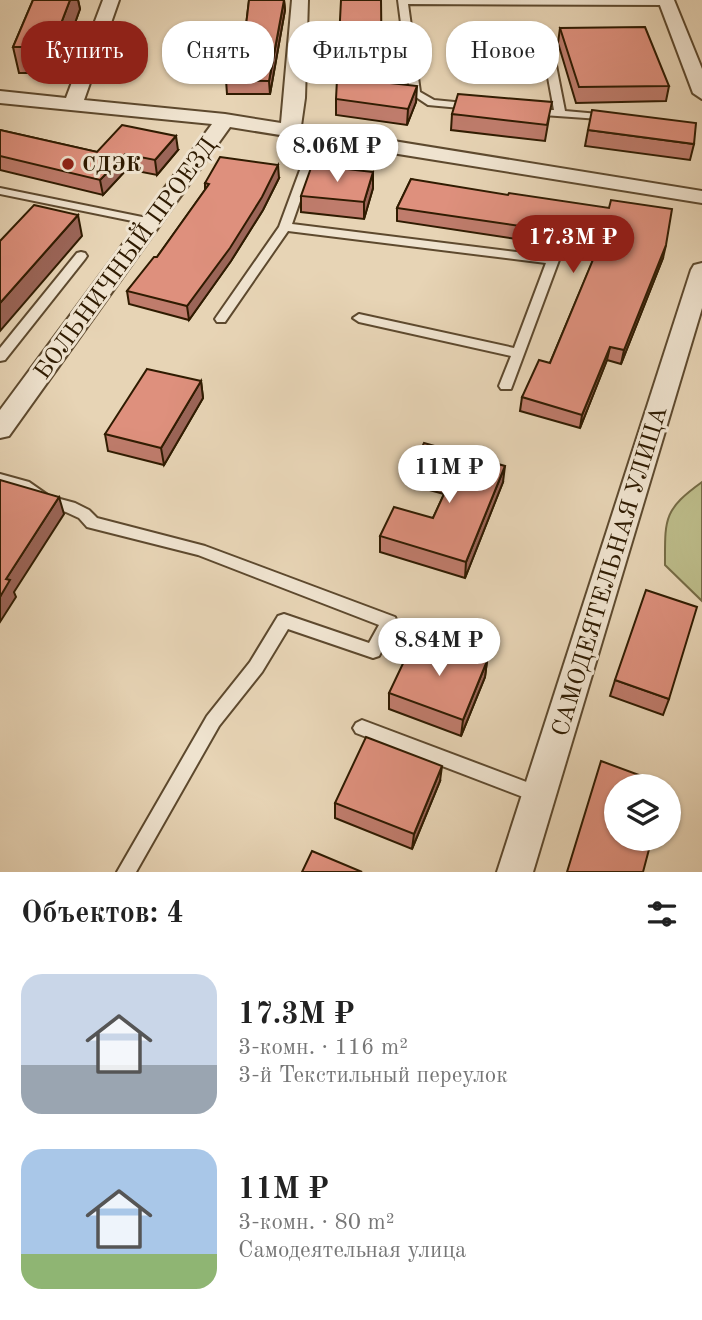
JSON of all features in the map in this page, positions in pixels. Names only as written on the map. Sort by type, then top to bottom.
[{"type":"street","points":[[73,106],[111,0]]},
{"type":"street","points":[[290,131],[295,98],[300,0]]},
{"type":"street","points":[[666,1],[702,93]]},
{"type":"street","points":[[0,97],[225,120],[702,197]]},
{"type":"street","name":"БОЛЬНИЧНЫЙ ПРОЕЗД","points":[[0,429],[225,120]]},
{"type":"street","name":"САМОДЕЯТЕЛЬНАЯ УЛИЦА","points":[[515,872],[702,270]]},
{"type":"lane","points":[[483,107],[432,103],[415,93],[403,1],[666,1]]},
{"type":"lane","points":[[554,84],[560,114]]},
{"type":"lane","points":[[521,111],[624,119]]},
{"type":"lane","points":[[220,319],[285,227],[318,135]]},
{"type":"lane","points":[[0,191],[152,222]]},
{"type":"lane","points":[[285,227],[553,260],[506,386]]},
{"type":"lane","points":[[0,357],[81,256]]},
{"type":"lane","points":[[359,318],[518,353]]},
{"type":"lane","points":[[0,480],[24,486],[45,501],[70,507],[84,514],[92,523],[200,550],[389,622],[373,651],[284,621],[256,667],[213,721],[126,872]]},
{"type":"lane","points":[[362,728],[539,795]]},
{"type":"shaded area","points":[[702,482],[702,601],[665,565],[665,549],[666,526],[673,508]]},
{"type":"building","points":[[33,0],[70,0],[62,21],[24,21]]},
{"type":"building","points":[[249,0],[284,0],[274,54],[274,21],[247,21]]},
{"type":"building","points":[[341,0],[381,0],[381,21],[340,21]]},
{"type":"building","points":[[645,27],[669,86],[579,87],[560,28]]},
{"type":"building","points":[[21,28],[21,47],[13,47]]},
{"type":"building","points":[[337,84],[417,86],[408,109],[336,99]]},
{"type":"building","points":[[458,94],[552,102],[547,125],[452,114]]},
{"type":"building","points":[[592,110],[696,123],[694,144],[588,130]]},
{"type":"building","points":[[122,125],[176,136],[155,160],[125,154],[100,180],[0,156],[0,130],[97,152]]},
{"type":"building","points":[[220,157],[278,165],[262,197],[230,248],[187,306],[127,291],[154,257],[157,257],[209,184],[205,183]]},
{"type":"building","points":[[312,165],[373,172],[364,202],[301,196]]},
{"type":"building","points":[[411,179],[609,208],[611,200],[672,209],[666,245],[624,350],[610,347],[582,415],[522,397],[539,360],[550,363],[602,238],[397,208]]},
{"type":"building","points":[[34,205],[78,215],[0,303],[0,241]]},
{"type":"building","points":[[147,369],[201,381],[161,448],[105,434]]},
{"type":"building","points":[[424,443],[505,466],[466,562],[380,536],[394,507],[433,518],[451,479],[412,468]]},
{"type":"building","points":[[0,480],[59,497],[6,579],[10,580],[0,597]]},
{"type":"building","points":[[646,590],[697,607],[669,699],[615,680]]},
{"type":"building","points":[[416,636],[487,661],[463,720],[389,693]]},
{"type":"building","points":[[366,737],[442,766],[414,834],[335,803]]},
{"type":"building","points":[[601,761],[636,774],[604,774],[604,851],[649,851],[643,872],[567,872]]},
{"type":"building","points":[[312,851],[362,872],[302,872]]},
{"type":"place","name":"СДЭК","points":[[68,164]]}]
